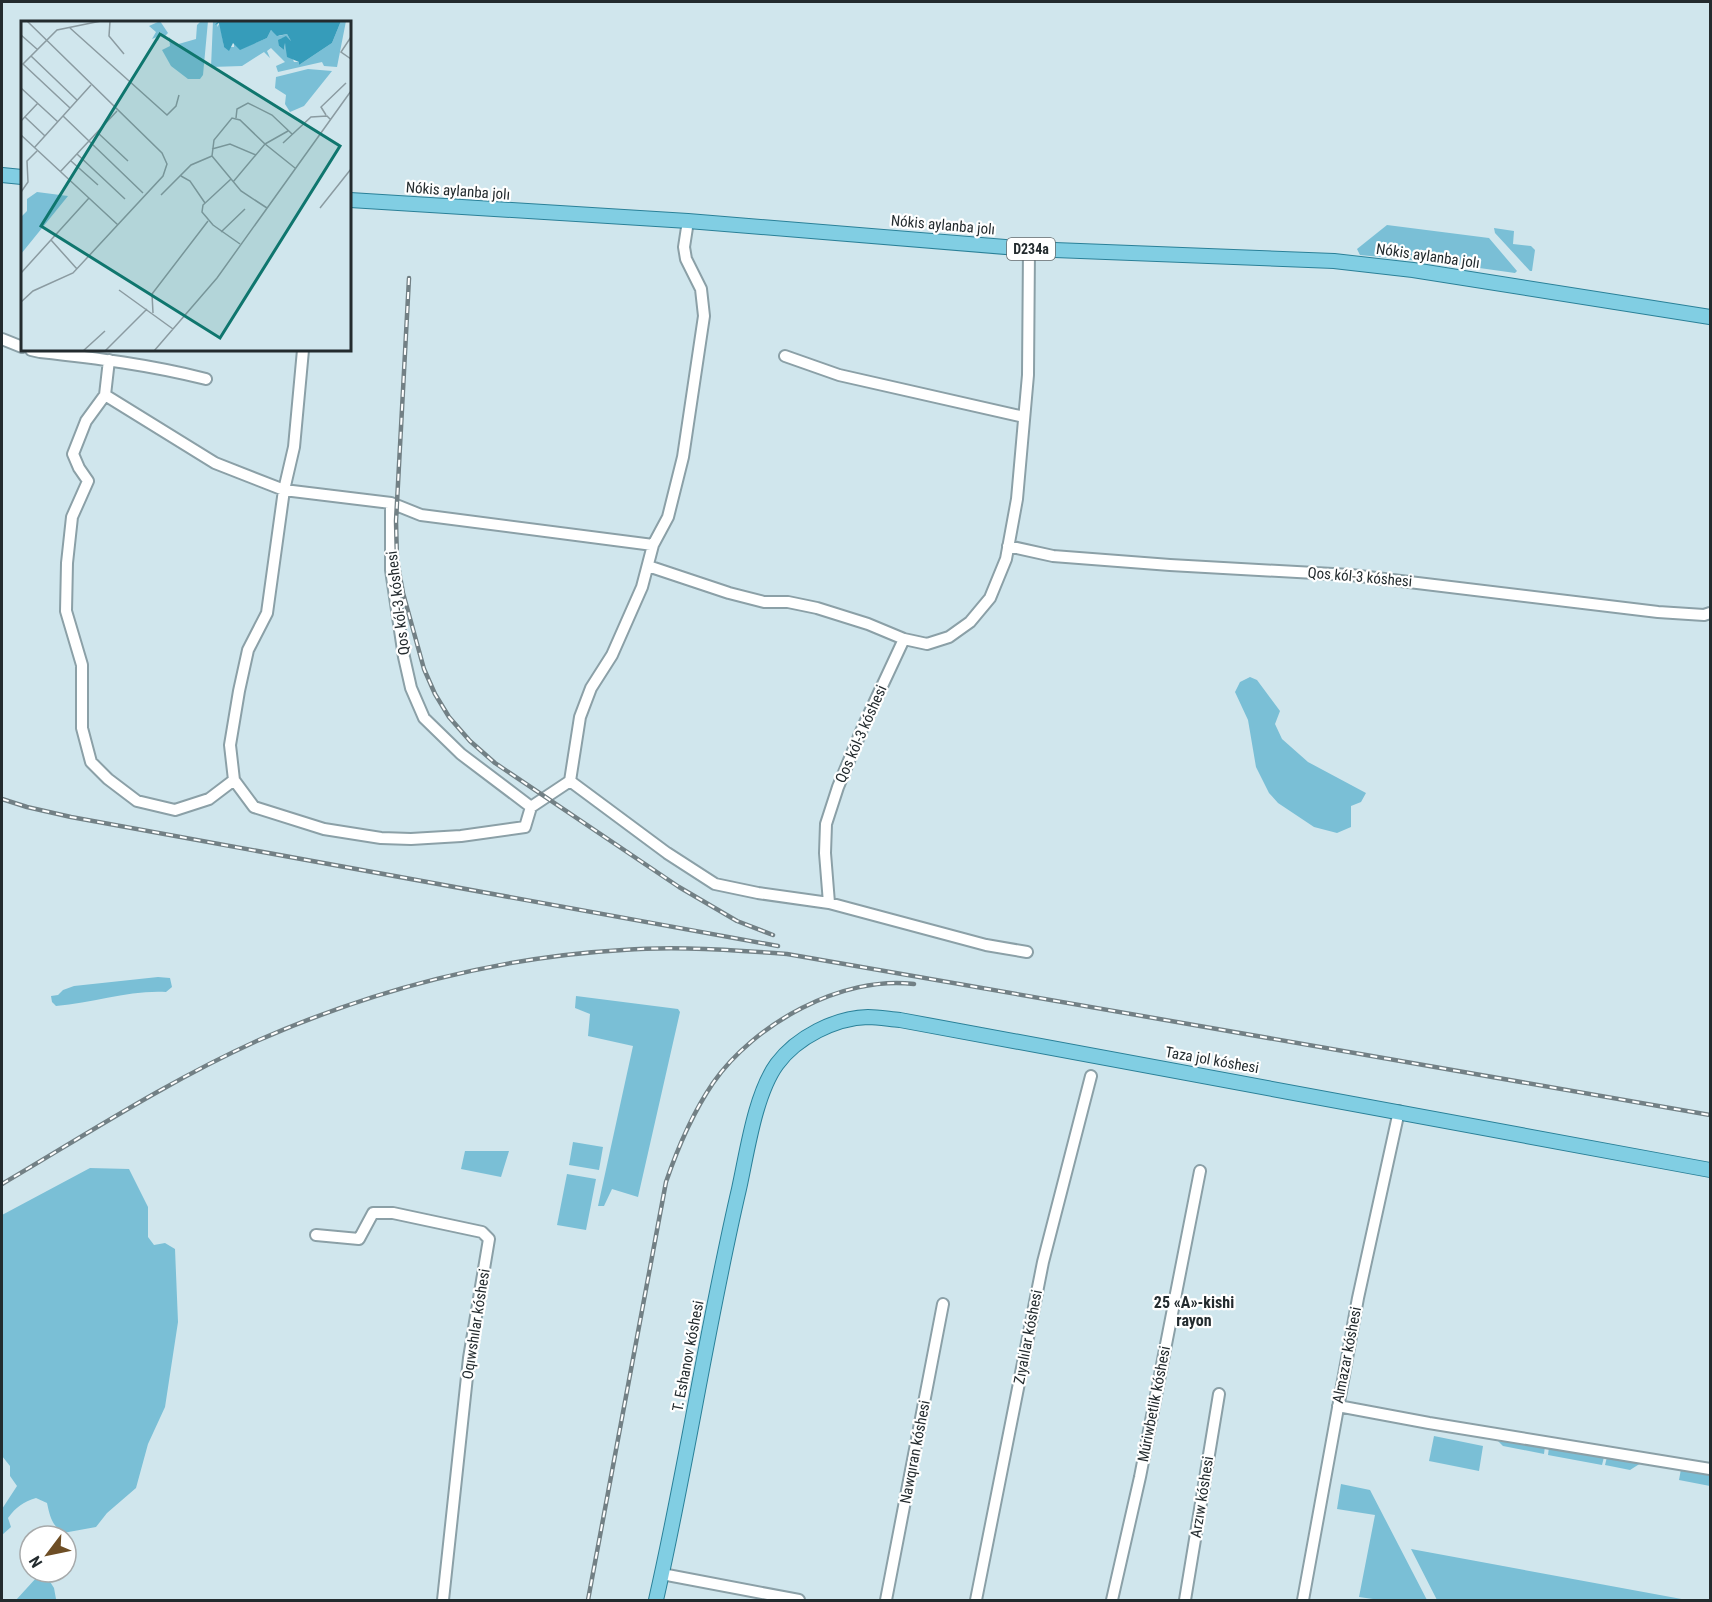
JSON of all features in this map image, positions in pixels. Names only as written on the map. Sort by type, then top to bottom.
[{"type":"main road","points":[[2,175],[21,177]]},
{"type":"main road","name":"Nókis aylanba jolı","points":[[351,200],[688,221],[1029,249],[1334,261],[1413,270],[1710,317]]},
{"type":"main road","name":"Taza jol kóshesi","points":[[755,1118],[777,1064],[802,1040],[842,1021],[867,1017],[900,1020],[1710,1170]]},
{"type":"main road","name":"T. Eshanov kóshesi","points":[[656,1600],[727,1239],[755,1118]]},
{"type":"street","points":[[303,351],[294,447],[284,490],[267,613],[248,650],[230,745],[234,780],[254,807],[324,829],[381,838],[411,839],[461,836],[525,827],[531,807],[570,781],[580,717],[591,688],[612,655],[642,587],[653,545],[668,517],[682,457],[704,316],[701,289],[686,259],[684,247],[688,221]]},
{"type":"street","points":[[648,566],[764,602],[788,602],[817,608],[868,624],[904,639],[927,644],[949,637],[970,622],[990,598],[1006,559],[1017,500],[1028,375],[1029,249]]},
{"type":"street","points":[[2,339],[21,347]]},
{"type":"street","points":[[36,351],[165,368],[206,379]]},
{"type":"street","points":[[785,356],[839,375],[1024,417]]},
{"type":"street","points":[[109,360],[105,395],[86,421],[74,454],[79,468],[88,481],[72,517],[67,563],[66,610],[82,665],[82,728],[91,762],[136,801],[175,810],[209,799],[234,780]]},
{"type":"street","points":[[105,395],[215,463],[284,490],[391,503],[421,515],[653,545]]},
{"type":"street","name":"Qos kól-3 kóshesi","points":[[391,503],[391,570],[404,657],[411,688],[424,718],[460,754],[531,807]]},
{"type":"street","name":"Qos kól-3 kóshesi","points":[[1008,546],[1053,556],[1351,575],[1658,612],[1704,615],[1710,613]]},
{"type":"street","name":"Qos kól-3 kóshesi","points":[[829,903],[825,853],[826,824],[862,727],[904,639]]},
{"type":"street","points":[[570,781],[667,853],[715,884],[758,893],[829,903],[986,945],[1027,952]]},
{"type":"street","name":"Zıyalılar kóshesi","points":[[976,1600],[1043,1262],[1091,1076]]},
{"type":"street","name":"Almazar kóshesi","points":[[1303,1600],[1358,1298],[1399,1111]]},
{"type":"street","name":"Múriwbetlik kóshesi","points":[[1112,1600],[1140,1477],[1200,1172]]},
{"type":"street","name":"Oqıwshılar kóshesi","points":[[316,1235],[359,1239],[373,1213],[393,1213],[482,1232],[489,1239],[469,1358],[442,1600]]},
{"type":"street","name":"Nawqıran kóshesi","points":[[886,1600],[943,1304]]},
{"type":"street","name":"Arzıw kóshesi","points":[[1185,1600],[1219,1394]]},
{"type":"street","points":[[1338,1406],[1710,1469]]},
{"type":"street","points":[[662,1574],[799,1600]]},
{"type":"shaded area","points":[[1387,225],[1489,238],[1517,271],[1515,273],[1360,255],[1357,249]]},
{"type":"shaded area","points":[[1494,228],[1514,231],[1513,244],[1531,246],[1535,250],[1532,271],[1495,233]]},
{"type":"shaded area","points":[[1250,677],[1257,680],[1280,711],[1275,724],[1282,739],[1308,762],[1366,793],[1361,802],[1351,806],[1351,827],[1337,833],[1314,827],[1278,803],[1269,793],[1256,767],[1248,720],[1235,692],[1240,682]]},
{"type":"shaded area","points":[[158,977],[170,978],[172,987],[166,992],[139,993],[56,1006],[52,1002],[51,996],[58,995],[63,990],[74,986]]},
{"type":"shaded area","points":[[576,996],[678,1009],[680,1012],[638,1197],[612,1189],[604,1206],[598,1206],[633,1046],[588,1036],[590,1014],[575,1008]]},
{"type":"shaded area","points":[[573,1142],[603,1147],[599,1170],[569,1165]]},
{"type":"shaded area","points":[[465,1151],[509,1151],[501,1177],[461,1169]]},
{"type":"shaded area","points":[[90,1168],[129,1169],[148,1207],[148,1237],[154,1245],[165,1243],[175,1249],[178,1322],[165,1407],[148,1444],[136,1488],[107,1513],[96,1527],[78,1530],[78,1524],[54,1524],[47,1503],[36,1498],[24,1503],[14,1511],[8,1518],[11,1527],[2,1535],[2,1509],[17,1486],[10,1476],[10,1466],[2,1456],[2,1215]]},
{"type":"shaded area","points":[[567,1174],[596,1179],[586,1230],[557,1225]]},
{"type":"shaded area","points":[[1434,1436],[1483,1446],[1479,1471],[1429,1461]]},
{"type":"shaded area","points":[[1498,1441],[1545,1446],[1544,1454],[1503,1446]]},
{"type":"shaded area","points":[[1549,1447],[1604,1457],[1602,1465],[1548,1455]]},
{"type":"shaded area","points":[[1607,1457],[1641,1463],[1630,1470],[1605,1465]]},
{"type":"shaded area","points":[[1681,1469],[1710,1474],[1710,1486],[1679,1480]]},
{"type":"shaded area","points":[[1341,1484],[1370,1490],[1427,1600],[1380,1600],[1359,1597],[1375,1515],[1337,1509]]},
{"type":"shaded area","points":[[1411,1549],[1687,1600],[1437,1600]]},
{"type":"shaded area","points":[[31,1584],[51,1584],[56,1599],[16,1600]]},
{"type":"railway","points":[[409,278],[396,521],[397,560],[403,593],[424,669],[435,694],[449,717],[470,741],[495,763],[679,887],[737,921],[773,935]]},
{"type":"railway","points":[[2,799],[71,817],[778,946]]},
{"type":"railway","points":[[2,1184],[193,1072],[259,1040],[346,1006],[391,991],[483,968],[576,954],[664,948],[787,954],[1710,1115]]},
{"type":"railway","points":[[588,1600],[666,1182],[692,1119],[705,1095],[730,1061],[776,1023],[802,1008],[858,987],[886,983],[914,984]]},
{"type":"district","name":"25 «A»-kishi rayon","points":[[1194,1311]]}]
